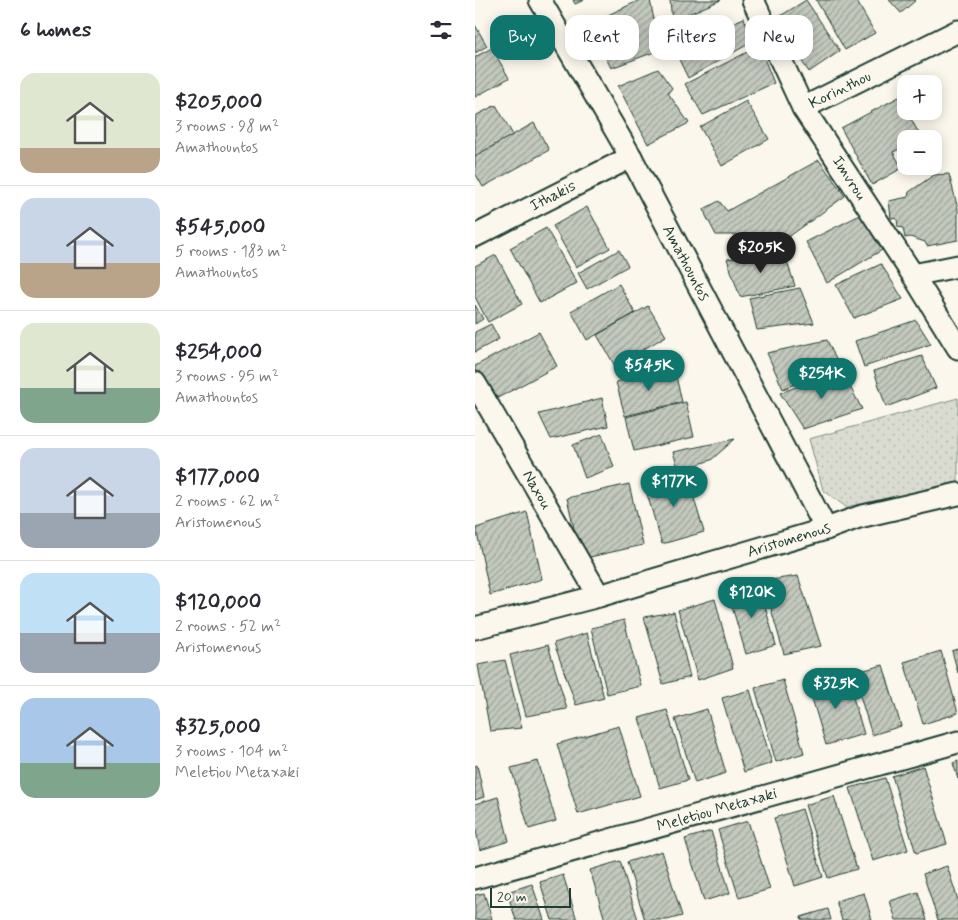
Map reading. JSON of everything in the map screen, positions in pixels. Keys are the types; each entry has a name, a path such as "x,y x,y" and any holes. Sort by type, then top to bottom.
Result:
{"street":[{"name":"Amathountos","path":"540,0 631,157 826,530"},
{"name":"Imvrou","path":"753,0 803,108 913,275 958,348"},
{"name":"Korinthou","path":"803,108 958,31"},
{"name":"Ithakis","path":"475,236 631,157"},
{"path":"913,275 958,266"},
{"name":"Naxou","path":"475,383 599,596"},
{"name":"Aristomenous","path":"475,628 599,596 826,530 859,517 958,494"},
{"name":"Meletiou Metaxaki","path":"475,878 958,742"}],"shaded area":[{"path":"958,398 958,484 846,507 823,490 809,439"}],"building":[{"path":"573,0 584,0 575,4"},
{"path":"640,0 650,0 653,15 649,15 649,54 639,58 639,15 608,15"},
{"path":"670,0 721,0 686,15 671,15"},
{"path":"806,0 840,51 809,72 801,60 813,60 813,15 782,15"},
{"path":"816,0 856,0 875,33 845,50"},
{"path":"889,0 916,0 901,13"},
{"path":"744,18 745,21 745,46 735,52 735,22"},
{"path":"475,25 487,46 475,53"},
{"path":"490,49 490,60 499,60 509,78 475,97 475,57"},
{"path":"745,53 745,60 765,60 774,83 703,115 685,84"},
{"path":"607,60 633,60 611,68"},
{"path":"679,60 720,60 688,78"},
{"path":"658,69 672,88 668,93 689,123 648,144 618,86"},
{"path":"897,98 897,120 912,120 917,130 897,130 897,150 893,152 897,159 897,171 872,185 841,128"},
{"path":"746,101 769,139 722,166 700,127"},
{"path":"496,105 513,135 475,156 475,116"},
{"path":"534,123 549,150 483,187 475,173 475,156"},
{"path":"819,160 845,196 787,238 771,241 752,235 716,235 704,209 719,201 727,211"},
{"path":"949,174 958,209 958,240 927,246 925,242 910,237 905,238 903,228 898,227 897,219 891,218 889,201 908,197 909,192 934,175"},
{"path":"587,207 610,248 576,267 553,226"},
{"path":"864,213 882,250 827,283 806,242"},
{"path":"546,228 577,283 540,303 510,248"},
{"path":"619,250 628,266 587,289 578,273"},
{"path":"784,252 795,286 740,297 727,259"},
{"path":"496,255 522,304 488,322 475,297 475,266"},
{"path":"881,264 903,299 854,318 836,285"},
{"path":"619,284 635,313 587,340 571,311"},
{"path":"800,288 814,323 757,330 749,298"},
{"path":"475,305 483,319 475,324"},
{"path":"648,306 666,336 615,366 597,335"},
{"path":"916,320 931,344 864,367 855,341"},
{"path":"491,324 499,339 475,352 475,332"},
{"path":"539,332 557,366 490,402 475,375 475,366"},
{"path":"827,340 839,366 783,389 767,353"},
{"path":"922,356 936,388 886,407 874,371"},
{"path":"674,368 682,402 625,416 616,382"},
{"path":"841,370 862,409 803,429 780,393"},
{"path":"602,398 608,426 551,439 539,414"},
{"path":"686,402 694,437 634,451 626,417"},
{"path":"602,434 614,467 585,478 573,445"},
{"path":"735,439 711,460 679,471 673,452"},
{"path":"686,472 704,532 662,544 644,484"},
{"path":"629,484 643,545 581,559 567,498"},
{"path":"527,512 542,579 490,595 476,528"},
{"path":"798,576 821,646 784,654 763,581"},
{"path":"759,586 776,645 746,654 728,593"},
{"path":"715,599 733,668 698,680 678,610"},
{"path":"674,612 690,677 663,684 644,617"},
{"path":"624,620 641,686 607,694 591,628"},
{"path":"587,633 604,698 576,705 554,643"},
{"path":"548,645 567,709 526,716 510,655"},
{"path":"958,649 958,673 952,651"},
{"path":"941,651 958,713 923,724 904,662"},
{"path":"505,660 522,728 490,731 478,665"},
{"path":"883,665 901,726 872,735 853,673"},
{"path":"846,674 864,734 826,745 808,685"},
{"path":"783,680 804,753 776,762 755,688"},
{"path":"750,690 772,763 744,772 722,698"},
{"path":"707,709 726,773 695,783 675,719"},
{"path":"667,710 688,780 660,788 639,718"},
{"path":"619,726 640,796 578,814 557,744"},
{"path":"538,761 556,821 529,829 511,768"},
{"path":"958,761 958,779 953,763"},
{"path":"477,765 484,797 475,800 475,766"},
{"path":"923,766 947,844 916,853 892,776"},
{"path":"885,778 908,850 873,861 850,788"},
{"path":"834,796 857,869 828,878 805,805"},
{"path":"498,797 509,841 480,850 475,826 475,804"},
{"path":"802,809 823,877 795,886 774,818"},
{"path":"748,821 770,889 739,898 718,830"},
{"path":"711,831 730,893 704,901 685,839"},
{"path":"662,851 682,916 667,920 645,920 627,862"},
{"path":"620,861 638,920 605,920 590,870"},
{"path":"947,866 958,900 958,920 938,920 923,874"},
{"path":"563,875 577,920 552,920 540,882"},
{"path":"532,884 544,920 516,920 507,892"},
{"path":"918,892 927,920 896,920 890,901"},
{"path":"484,893 492,919 475,920 475,895"},
{"path":"864,893 872,920 842,920 836,901"},
{"path":"828,909 831,920 802,920 801,917"}]}
